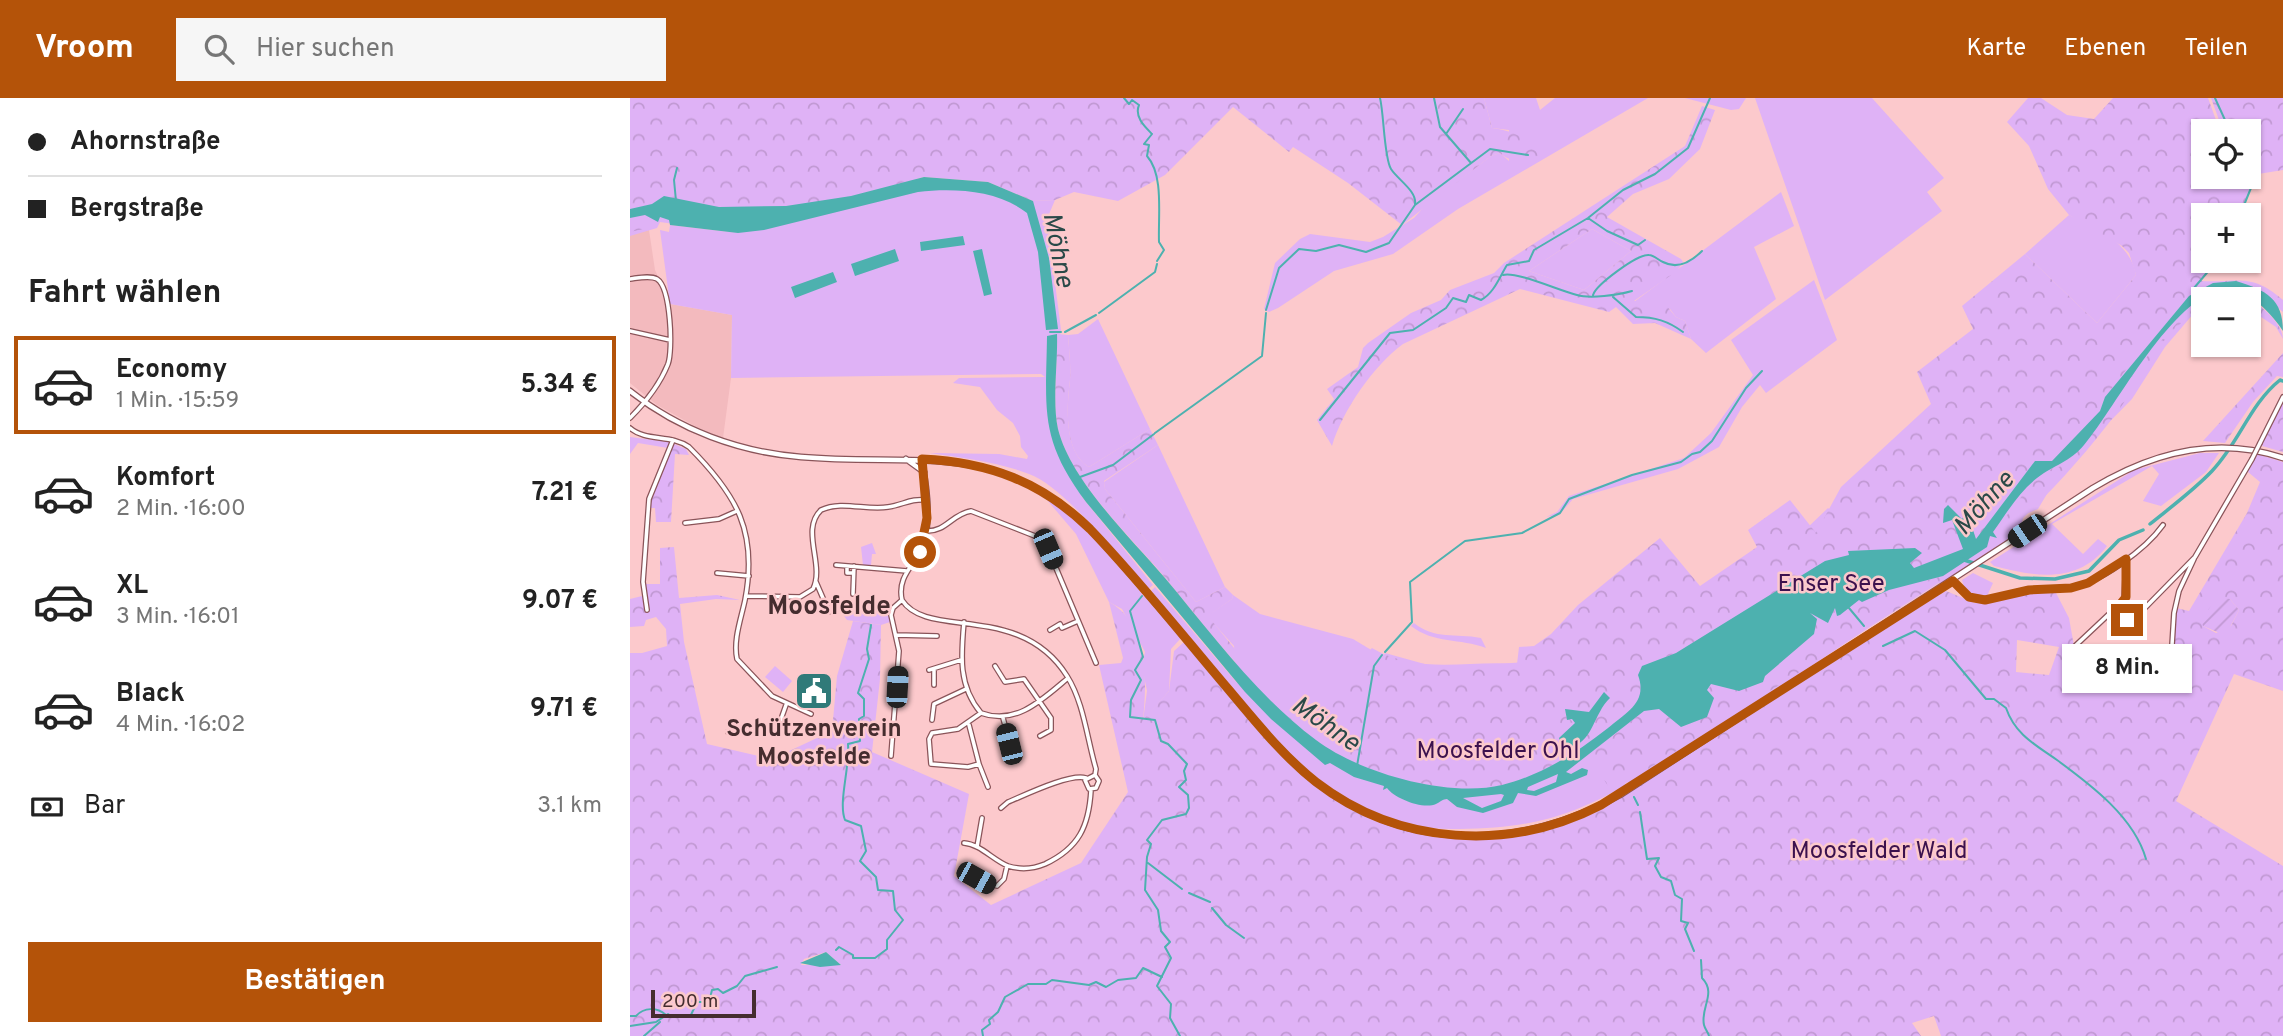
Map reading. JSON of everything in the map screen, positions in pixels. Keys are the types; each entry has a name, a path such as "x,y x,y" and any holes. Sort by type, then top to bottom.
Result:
{"main road":[{"path":"630,391 644,402 696,431 748,449 805,458 922,459 998,470 1032,484 1056,499 1102,541 1261,727 1306,773 1337,796 1378,817 1425,831 1452,835 1517,833 1556,824 1594,809 1635,786 2123,471 2172,453 2221,448 2236,448 2283,458"},
{"path":"905,459 924,472"}],"street":[{"path":"630,279 653,278 660,282 670,340 667,365 644,402 630,418"},
{"path":"630,331 670,340"},
{"path":"2171,661 2174,613 2194,557 2252,459 2283,397"},
{"path":"630,428 639,435 673,440 693,452 737,511 749,545 749,576 737,641 737,659 761,687 786,705 811,714"},
{"path":"647,610 643,582 649,499 673,440"},
{"path":"922,459 927,500 926,531 920,552 900,584 902,600 916,614 1009,630 1032,640 1050,655 1068,678 1082,717 1099,785 1091,790"},
{"path":"829,612 816,582 813,522 821,510 835,506 888,507 909,500 927,500"},
{"path":"685,523 719,519 737,511"},
{"path":"926,531 940,530 960,514 971,511 1040,539 1048,549 1096,663"},
{"path":"1953,581 1969,597 1985,600 2029,590 2071,588 2088,583 2126,559 2163,525"},
{"path":"2114,612 2124,620 2141,612 2194,557"},
{"path":"2074,647 2114,612 2126,597 2126,559"},
{"path":"836,565 907,570"},
{"path":"847,566 847,573 853,573"},
{"path":"853,594 854,566"},
{"path":"718,573 749,576"},
{"path":"746,596 800,597 813,589 816,582"},
{"path":"891,756 899,651 891,612 902,600"},
{"path":"1050,630 1060,624 1062,628 1078,621"},
{"path":"964,622 961,660 966,689 981,713 1003,718 1039,701 1068,678"},
{"path":"896,635 937,636"},
{"path":"929,670 961,660"},
{"path":"995,666 1005,682 1024,679 1039,701 1053,724 1049,731 1041,736"},
{"path":"934,670 934,685"},
{"path":"932,720 934,704 966,689"},
{"path":"728,732 774,728 780,722 786,705"},
{"path":"979,764 958,766 931,764 929,761 932,733 969,725 981,713"},
{"path":"1003,718 1012,751"},
{"path":"969,725 988,787"},
{"path":"1001,808 1008,802 1073,778 1095,775"},
{"path":"1086,778 1085,785 1091,790"},
{"path":"964,843 976,847 1007,866 1032,869 1071,849 1086,826 1091,790"},
{"path":"976,847 982,818"},
{"path":"971,878 997,886 1004,879 1007,866"}],"shaded area":[{"path":"649,230 655,270 670,304 732,315 731,378 723,438 702,430 657,405 630,383 630,235"}],"green space":[{"path":"630,98 1484,98 1492,128 1520,136 1540,157 1519,161 1500,153 1491,156 1402,225 1348,183 1293,147 1289,152 1233,107 1165,175 1118,201 1074,192 1055,200 1033,201 988,182 924,177 851,196 786,206 720,207 664,196 652,204 630,209"},
{"path":"1484,98 1536,98 1540,110 1555,98 1648,98 1458,209 1393,254 1334,271 1278,308 1269,312 1264,309 1275,263 1300,239 1310,234 1370,242 1414,218 1425,206 1491,156 1500,153 1509,161 1509,130 1492,128"},
{"path":"1685,98 1746,98 1739,109 1731,110"},
{"path":"1755,98 1872,98 1944,178 1927,192 1942,211 1825,300"},
{"name":"Moosfelder Ohl","path":"2028,98 2041,98 2067,115 2094,119 2113,98 2208,98 2216,119 2191,119 2191,189 2250,189 2246,203 2191,203 2191,273 2207,273 2201,281 2253,282 2283,300 2283,312 2261,294 2261,287 2191,287 2191,297 2140,352 2105,397 2100,411 2051,461 2035,461 1976,540 1972,527 1974,520 1962,519 1951,509 1963,549 1914,568 1910,563 1915,549 1848,551 1850,555 1825,561 1676,653 1642,666 1638,675 1640,692 1634,706 1571,754 1517,781 1480,788 1456,788 1405,780 1356,763 1316,740 1254,683 1102,506 1075,468 1058,429 1055,395 1057,334 1068,335 1069,427 1075,450 1081,460 1089,467 1150,429 1158,445 1104,481 1105,489 1196,602 1225,587 1233,595 1232,599 1208,616 1270,692 1312,728 1373,659 1368,652 1372,648 1389,656 1425,664 1517,664 1519,647 1534,646 1551,634 1578,605 1660,538 1700,586 1757,547 1748,530 1790,500 1816,533 1841,487 1931,404 1917,372 1973,329 1962,306 2025,254 2097,323 2136,275 2129,253 2122,246 2069,215 2048,189 2029,146 2007,122","holes":["1604,692 1609,698 1595,716 1588,735 1567,731 1567,728 1574,728 1575,723 1566,717 1565,709 1589,712"]},
{"path":"2211,98 2283,98 2283,170 2261,174 2261,119 2219,119"},
{"path":"1702,106 1715,110 1700,149 1669,179 1633,194 1607,217 1681,259 1683,262 1677,271 1634,301 1665,304 1676,317 1685,321 1691,339 1655,323 1633,324 1616,307 1609,312 1520,289 1403,344 1392,353 1360,390 1343,418 1332,446 1317,420 1334,399 1327,389 1358,367 1363,348 1368,343 1411,313 1441,300 1450,290 1494,273 1504,263 1685,146","holes":["1592,229 1631,251 1584,290 1529,271"]},
{"path":"915,179 1032,201 1055,200 1047,219 1061,330 1049,412 1082,497 1153,585 1147,590 1076,509 1043,481 1005,466 930,453 999,454 1027,459 1013,423 997,410 980,387 953,383 959,378 1045,377 1041,374 731,378 732,315 670,304 660,230 669,232 670,225 738,233 660,222 657,228 630,236 630,203 661,192"},
{"path":"1781,192 1794,226 1754,247 1776,299 1706,353 1691,339 1685,321 1676,317 1670,309 1634,302"},
{"path":"2069,215 2111,238 2120,245 2133,263 2136,275 2097,323 2025,254"},
{"path":"646,217 653,221 652,227 630,232 630,218"},
{"path":"1592,229 1631,251 1584,290 1529,271"},
{"path":"1814,280 1837,340 1766,393 1760,385 1742,407 1719,447 1678,469 1573,499 1560,514 1546,517 1557,512 1569,496 1684,458 1711,433 1753,375 1731,340"},
{"name":"Moosfelder Ohl","path":"2191,299 2191,317 2165,347 2132,399 2060,472 2038,509 2024,515 2019,532 1941,583 1935,583 1734,718 1629,784 1619,772 1626,785 1565,814 1526,824 1459,829 1423,827 1390,819 1360,806 1306,769 1282,745 1150,592 1155,587 1237,683 1234,646 1207,616 1232,599 1233,595 1260,614 1353,639 1383,657 1385,653 1439,668 1526,662 1782,552 1828,508 1860,536"},
{"path":"2191,307 2191,316 2163,342 2104,429 2021,520 2020,531 1612,792 1599,772 1583,760 1644,711 1659,709 1681,727 1712,684 1730,688 1745,687 1758,682 1814,634 1808,613 1830,618 1835,608 1837,616 1859,600 1943,576 1987,548 1987,541 2032,483 2053,468 2063,466 2102,422 2131,375"},
{"path":"2261,307 2277,323 2283,339 2276,327 2261,317"},
{"path":"1098,319 1150,429 1089,467 1075,451 1069,427 1068,335 1078,334"},
{"path":"2283,353 2283,377 2277,376 2253,402 2225,443 2203,441"},
{"path":"2283,402 2283,452 2262,446 2276,408"},
{"path":"630,437 669,442 668,448 638,443 630,454"},
{"path":"674,444 686,449 689,455 675,454 671,522 656,522 655,508 650,508 651,499"},
{"path":"1158,445 1225,587 1196,602 1105,489 1104,482"},
{"path":"2200,453 2219,453 2206,472 2161,506 2143,501 2159,474 2152,466 2052,524 2083,554 2098,539 2107,546 2083,567 2070,572 2041,575 1994,566 1990,562 2134,470"},
{"name":"Moosfelder Wald","path":"2257,454 2283,462 2283,691 2234,674 2176,801 2283,866 2283,1036 1941,1036 1934,1016 1912,1023 1921,1036 630,1036 630,653 642,653 667,646 666,629 656,617 646,620 644,626 630,627 630,599 646,595 646,584 660,584 660,548 674,547 679,598 717,595 740,600 716,599 680,604 684,642 707,744 772,759 832,731 837,676 853,621 881,625 880,679 872,752 969,794 954,876 991,905 1081,863 1128,792 1099,665 1121,663 1123,658 1109,602 1132,624 1138,639 1145,672 1143,720 1169,691 1174,651 1184,642 1296,764 1343,800 1380,818 1420,830 1460,835 1500,834 1541,826 1581,813 1620,795 1862,638 1946,591 1975,603 1984,603 2019,594 2055,591 2069,618 2074,646 2172,659 2176,608 2189,611 2247,513 2260,482 2248,472","holes":["2230,599 2239,610 2231,626 2216,633 2203,626","2017,640 2059,647 2049,675 2016,672","826,952 841,965 801,965 804,959"]},
{"path":"1034,492 1043,494 1087,530 1181,638 1171,649 1169,691 1143,721 1147,691 1142,666 1145,652 1122,609 1109,602 1076,534 1047,500"},
{"path":"872,543 876,554 872,554 871,565 863,565 861,547"},
{"path":"1973,573 1993,583 1987,596 1979,598 1965,590 1962,580"},
{"path":"2223,598 2230,599 2239,610 2228,631 2222,634 2203,626 2201,619 2211,606"},
{"path":"867,603 888,608 890,622 881,625 847,620 841,612"},
{"path":"1414,623 1438,634 1481,638 1486,648 1429,636 1411,626"},
{"path":"775,666 792,681 783,692 765,677"}],"water":[{"path":"924,177 988,182 1033,201 1049,258 1058,329 1046,330 1038,252 1027,213 1003,199 989,195 946,190 918,192 764,230 738,233 670,225 669,220 660,217 658,222 645,215 630,218 630,209 652,204 664,196 719,207 786,206 851,196"},
{"path":"963,236 965,245 921,251 920,242"},
{"path":"895,249 899,261 855,276 851,264"},
{"path":"982,249 992,294 984,296 973,251"},
{"path":"833,272 837,282 795,298 791,287"},
{"name":"Enser See","path":"2236,281 2253,287 2206,287 2213,283"},
{"name":"Enser See","path":"2261,290 2276,303 2283,331 2273,317 2261,306"},
{"name":"Enser See","path":"2191,295 2191,306 2147,355 2084,445 2024,490 1993,532 1997,538 1990,536 1987,547 1943,576 1889,590 1862,602 1859,600 1837,616 1835,608 1828,623 1810,613 1817,619 1814,634 1765,676 1763,682 1739,691 1711,684 1707,690 1714,698 1707,717 1681,727 1659,709 1644,711 1566,772 1571,774 1582,768 1588,770 1587,775 1536,796 1518,793 1513,803 1483,813 1457,807 1447,799 1430,805 1409,802 1387,788 1383,790 1384,786 1354,777 1330,763 1325,765 1271,719 1245,692 1086,502 1060,460 1048,423 1047,336 1057,334 1056,418 1065,449 1075,468 1103,508 1255,684 1294,723 1334,752 1356,763 1405,780 1456,788 1480,788 1517,781 1545,769 1584,746 1634,706 1640,692 1638,675 1642,666 1676,653 1825,561 1849,555 1848,551 1915,548 1922,553 1910,563 1914,568 1963,549 1952,520 1943,523 1944,509 1948,505 1962,519 1966,514 1972,517 1976,539 2035,461 2052,461 2100,411 2105,397","holes":["1558,774 1556,782 1534,791 1527,790 1528,787","1504,795 1501,801 1482,808 1463,798"]},
{"path":"1604,692 1610,698 1585,738 1571,746 1561,745 1559,738 1575,723 1572,719 1567,720 1565,709 1589,712"},
{"path":"826,952 841,965 820,967 800,963"}],"waterway":[{"path":"1124,98 1129,104 1132,100 1139,105 1139,118 1152,134 1144,144 1149,145 1147,156 1158,184 1159,242 1164,250 1157,261"},
{"path":"1380,98 1389,163 1413,195 1415,204"},
{"path":"1434,98 1440,127 1471,163"},
{"path":"1320,420 1390,333 1413,330 1446,308 1453,298 1466,302 1469,295 1481,300 1486,297 1507,265 1529,261 1534,250 1588,218 1623,190 1655,174 1688,148 1710,98"},
{"path":"2215,98 2225,119"},
{"path":"1446,134 1463,109"},
{"path":"1266,310 1279,268 1299,249 1316,251 1339,245 1366,252 1389,243 1415,205 1490,149 1528,155"},
{"path":"676,201 674,180 677,168"},
{"path":"2245,203 2251,189"},
{"path":"1588,218 1607,231 1638,245 1645,240"},
{"path":"1593,295 1601,284 1643,256 1651,255 1669,264 1679,265 1702,251"},
{"path":"1099,313 1155,272 1157,264"},
{"path":"2195,287 2207,273"},
{"path":"1503,275 1528,279 1589,297 1632,291"},
{"path":"1613,297 1636,317 1661,320 1683,332"},
{"path":"1155,433 1262,356 1266,313"},
{"path":"1065,332 1096,315"},
{"path":"1050,332 1061,332"},
{"path":"1385,652 1412,622 1410,582 1465,541 1522,533 1560,513 1569,499 1632,475 1681,462 1700,452 1712,441 1746,388 1762,371"},
{"path":"2150,524 2212,471 2261,400 2280,380 2283,381"},
{"path":"1080,477 1113,465 1154,434"},
{"path":"1961,559 2020,578 2055,579 2089,571 2119,540 2143,530"},
{"path":"1142,596 1130,611 1143,657 1135,670 1141,680 1131,700 1130,717 1155,720 1161,741 1168,744 1187,764 1184,771 1186,780 1179,787 1188,795 1189,808 1186,814 1162,820 1147,840 1151,844 1147,857 1145,890 1158,910 1161,931 1170,942 1165,947 1171,958 1157,986 1171,1004 1170,1018 1180,1036"},
{"path":"1849,608 1864,626"},
{"path":"836,950 839,947 853,955 853,958 875,958 887,949 887,940 903,920 895,910 893,891 878,890 876,877 860,861 866,851 861,826 845,820 843,813 848,744 860,741 859,719 864,716 864,699 858,693 869,659 867,649 871,625"},
{"path":"1883,646 1915,631 1945,650 1986,699 1994,699 2006,708 2026,738 2084,780 2110,803 2132,829 2146,859"},
{"name":"Möhne","path":"1357,766 1374,666 1382,655"},
{"path":"1634,797 1638,805"},
{"path":"1640,812 1647,859 1659,858 1655,866 1661,877 1671,881 1675,895 1682,899 1681,921 1688,923 1685,929 1694,951"},
{"path":"1148,863 1182,889"},
{"path":"1189,893 1210,902"},
{"path":"1212,908 1226,925 1244,938"},
{"path":"1701,960 1702,978 1708,989 1703,1019 1709,1036"},
{"path":"630,1026 656,1022 668,1014 672,1017 690,1017 697,1002 709,1002 712,990 718,989 723,993 737,986 745,976 777,967"},
{"path":"983,1036 982,1030 990,1024 989,1020 998,1012 1005,997 1028,984 1046,984 1052,980 1089,985 1096,982 1106,987 1118,980 1136,978 1143,968 1162,977"},
{"path":"630,1016 651,1009 666,1015"},
{"path":"644,1036 660,1022"}],"place":[{"name":"Schützenverein Moosfelde","path":"814,691"}],"district":[{"name":"Moosfelde","path":"829,607"}],"route":[{"path":"920,552 927,518 922,459 989,467 1032,484 1065,505 1102,541 1276,744 1318,783 1358,808 1399,825 1474,837 1538,829 1571,819 1601,805 1635,786 1953,581 1969,597 1985,600 2029,590 2071,588 2088,583 2126,559 2126,597 2114,612 2121,619 2127,620"}]}
